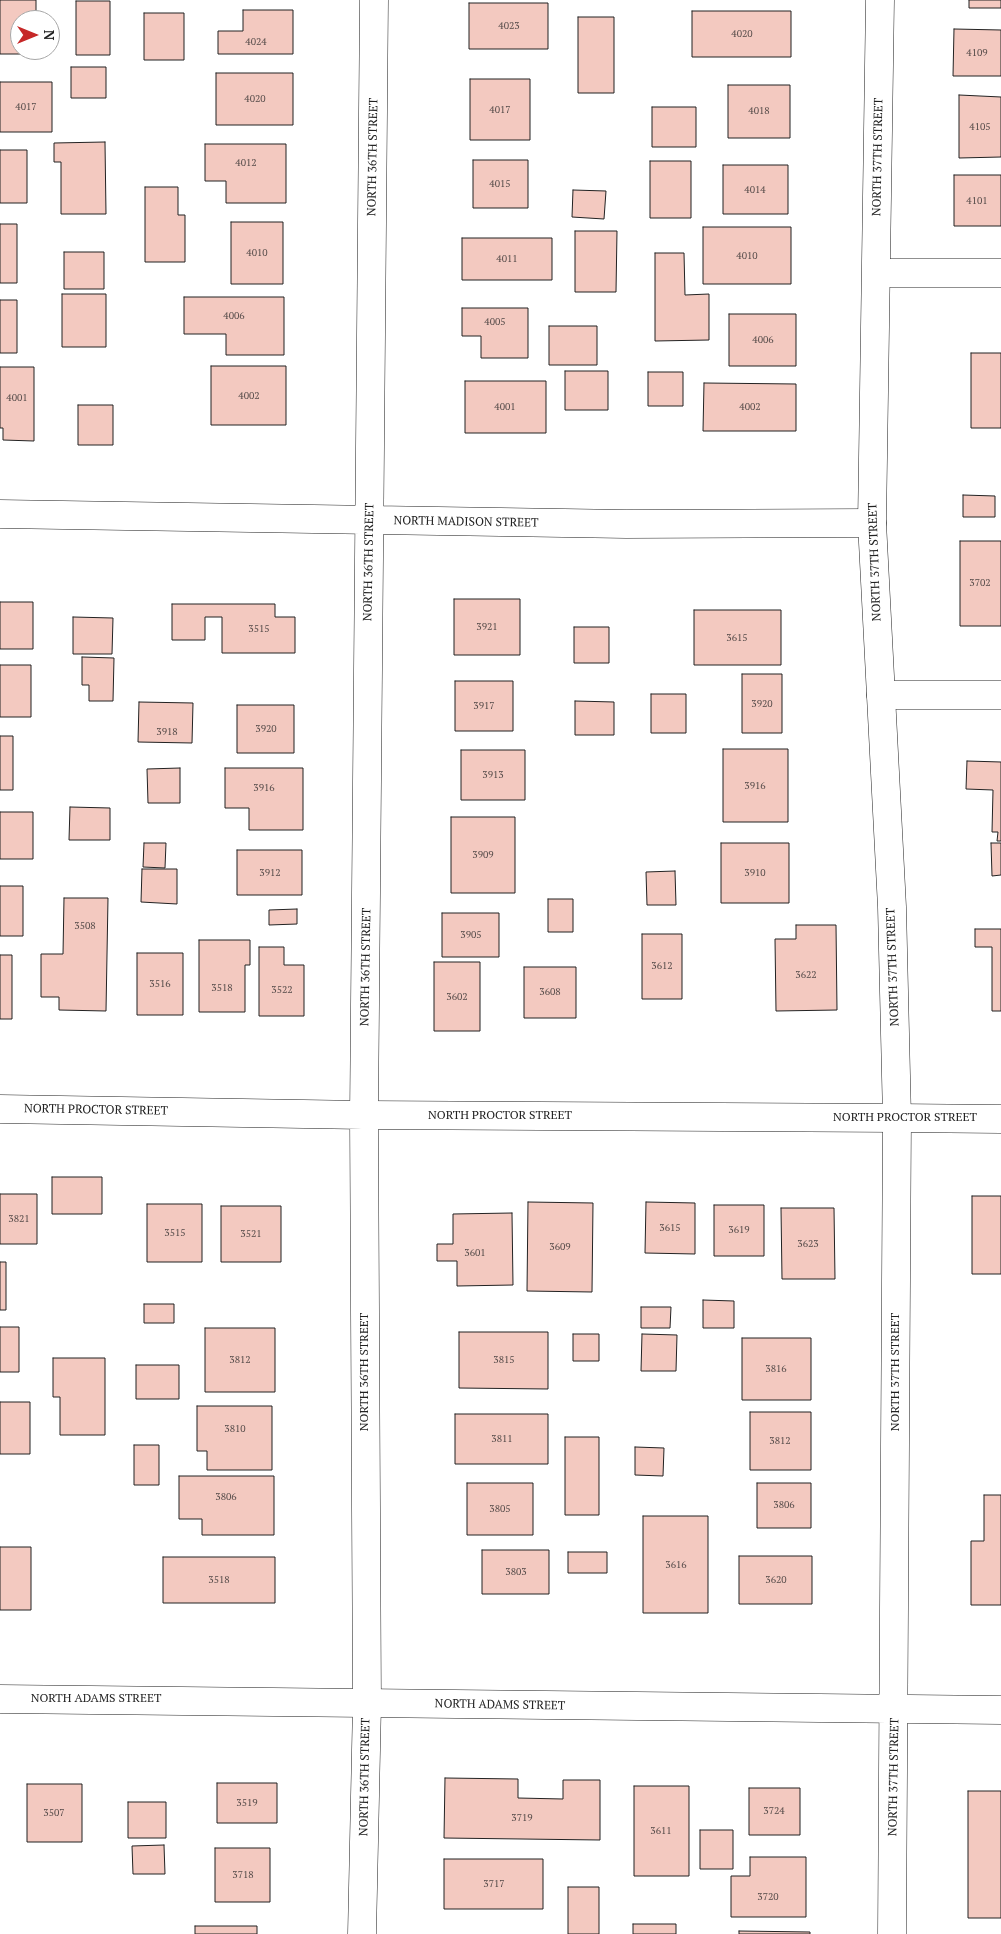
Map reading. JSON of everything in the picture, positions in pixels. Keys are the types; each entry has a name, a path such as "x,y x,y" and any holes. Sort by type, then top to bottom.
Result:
{"street":[{"name":"NORTH 36TH STREET","path":"362,1934 367,1704 364,1114 374,0"},
{"name":"NORTH 37TH STREET","path":"880,0 872,522 892,906 897,1118 892,1934"},
{"path":"877,273 1001,273"},
{"name":"NORTH MADISON STREET","path":"0,514 626,524 872,522"},
{"path":"881,695 1001,695"},
{"name":"NORTH PROCTOR STREET","path":"0,1109 1001,1119"},
{"name":"NORTH ADAMS STREET","path":"0,1699 1001,1710"}],"building":[{"path":"0,0 36,0 36,10 10,10 10,54 0,54"},
{"path":"969,0 1001,0 1001,8 969,8"},
{"path":"76,1 110,1 110,55 76,55"},
{"path":"469,3 548,3 548,49 469,49"},
{"path":"243,10 293,10 293,54 218,54 218,31 243,31"},
{"path":"692,11 791,11 791,57 692,57"},
{"path":"144,13 184,13 184,60 144,60"},
{"path":"578,17 614,17 614,93 578,93"},
{"path":"954,29 1001,30 1001,76 953,76"},
{"path":"71,67 106,67 106,98 71,98"},
{"path":"216,73 293,73 293,125 216,125"},
{"path":"470,79 530,79 530,140 470,140"},
{"path":"0,82 52,82 52,132 0,132"},
{"path":"728,85 790,85 790,138 728,138"},
{"path":"959,95 1001,97 1001,157 959,158"},
{"path":"652,107 696,107 696,147 652,147"},
{"path":"105,142 106,214 61,214 61,162 54,162 54,143"},
{"path":"205,144 286,144 286,203 226,203 226,181 205,181"},
{"path":"0,150 27,150 27,203 0,203"},
{"path":"473,160 528,160 528,208 473,208"},
{"path":"650,161 691,161 691,218 650,218"},
{"path":"723,165 788,165 788,214 723,214"},
{"path":"954,175 1001,175 1001,226 954,226"},
{"path":"145,187 178,187 178,215 185,215 185,262 145,262"},
{"path":"573,190 606,191 604,219 572,217"},
{"path":"231,222 283,222 283,284 231,284"},
{"path":"0,224 17,224 17,283 0,283"},
{"path":"703,227 791,227 791,284 703,284"},
{"path":"575,231 617,231 616,292 575,292"},
{"path":"462,238 552,238 552,280 462,280"},
{"path":"64,252 104,252 104,289 64,289"},
{"path":"655,253 684,253 685,295 709,294 709,340 655,341"},
{"path":"62,294 106,294 106,347 62,347"},
{"path":"184,297 284,297 284,355 226,355 226,334 184,334"},
{"path":"0,300 17,300 17,353 0,353"},
{"path":"462,308 528,308 528,358 481,358 481,336 462,336"},
{"path":"729,314 796,314 796,366 729,366"},
{"path":"549,326 597,326 597,365 549,365"},
{"path":"971,353 1001,353 1001,428 971,428"},
{"path":"211,366 286,366 286,425 211,425"},
{"path":"0,367 34,367 34,441 3,440 3,428 0,428"},
{"path":"565,371 608,371 608,410 565,410"},
{"path":"648,372 683,372 683,406 648,406"},
{"path":"465,381 546,381 546,433 465,433"},
{"path":"704,383 796,384 796,431 703,431"},
{"path":"78,405 113,405 113,445 78,445"},
{"path":"963,495 995,496 995,517 963,517"},
{"path":"960,541 1001,541 1001,626 960,626"},
{"path":"454,599 520,599 520,655 454,655"},
{"path":"0,602 33,602 33,649 0,649"},
{"path":"172,604 275,604 275,617 295,617 295,653 222,653 222,617 205,617 205,640 172,640"},
{"path":"694,610 781,610 781,665 694,665"},
{"path":"73,617 113,618 112,654 73,654"},
{"path":"574,627 609,627 609,663 574,663"},
{"path":"82,657 114,658 113,701 89,701 89,685 82,685"},
{"path":"0,665 31,665 31,717 0,717"},
{"path":"742,674 782,674 782,733 742,733"},
{"path":"455,681 513,681 513,731 455,731"},
{"path":"651,694 686,694 686,733 651,733"},
{"path":"575,701 614,702 614,735 575,735"},
{"path":"139,702 193,703 192,743 138,742"},
{"path":"237,705 294,705 294,753 237,753"},
{"path":"0,736 13,736 13,790 0,790"},
{"path":"723,749 788,749 788,822 723,822"},
{"path":"461,750 525,750 525,800 461,800"},
{"path":"967,761 1001,762 1001,841 997,841 998,832 992,832 993,790 966,789"},
{"path":"180,768 180,803 148,803 147,769"},
{"path":"225,768 303,768 303,830 249,830 249,808 225,808"},
{"path":"70,807 110,808 110,840 69,840"},
{"path":"0,812 33,812 33,859 0,859"},
{"path":"451,817 515,817 515,893 451,893"},
{"path":"144,843 166,843 165,868 143,867"},
{"path":"721,843 789,843 789,903 721,903"},
{"path":"991,843 1001,843 1001,875 992,876"},
{"path":"237,850 302,850 302,895 237,895"},
{"path":"142,869 177,869 177,904 141,902"},
{"path":"675,871 676,905 647,905 646,872"},
{"path":"0,886 23,886 23,936 0,936"},
{"path":"64,898 108,898 106,1011 59,1010 59,997 41,997 41,954 63,954"},
{"path":"548,899 573,899 573,932 548,932"},
{"path":"297,909 297,924 269,925 269,910"},
{"path":"442,913 499,913 499,957 442,957"},
{"path":"796,925 836,925 837,1010 776,1011 775,939 796,939"},
{"path":"975,929 1001,929 1001,1011 992,1011 992,947 975,947"},
{"path":"642,934 682,934 682,999 642,999"},
{"path":"199,940 250,940 250,965 245,965 245,1012 199,1012"},
{"path":"259,947 284,947 284,965 304,965 304,1016 259,1016"},
{"path":"137,953 183,953 183,1015 137,1015"},
{"path":"0,955 12,955 12,1019 0,1019"},
{"path":"434,962 480,962 480,1031 434,1031"},
{"path":"524,967 576,967 576,1018 524,1018"},
{"path":"52,1177 102,1177 102,1214 52,1214"},
{"path":"0,1194 37,1194 37,1244 0,1244"},
{"path":"972,1196 1001,1196 1001,1274 972,1274"},
{"path":"528,1202 593,1203 592,1292 527,1291"},
{"path":"646,1202 695,1203 695,1254 645,1253"},
{"path":"147,1204 202,1204 202,1262 147,1262"},
{"path":"714,1205 764,1205 764,1256 714,1256"},
{"path":"221,1206 281,1206 281,1262 221,1262"},
{"path":"781,1208 834,1208 835,1279 782,1279"},
{"path":"512,1213 513,1285 457,1286 457,1261 437,1261 437,1244 453,1244 453,1214"},
{"path":"0,1262 6,1262 6,1310 0,1310"},
{"path":"703,1300 734,1301 734,1328 703,1328"},
{"path":"144,1304 174,1304 174,1323 144,1323"},
{"path":"641,1307 671,1307 670,1328 641,1328"},
{"path":"0,1327 19,1327 19,1372 0,1372"},
{"path":"205,1328 275,1328 275,1392 205,1392"},
{"path":"459,1332 548,1332 548,1389 459,1388"},
{"path":"573,1334 599,1334 599,1361 573,1361"},
{"path":"642,1334 677,1335 676,1371 641,1371"},
{"path":"742,1338 811,1338 811,1400 742,1400"},
{"path":"53,1358 105,1358 105,1435 60,1435 60,1397 53,1397"},
{"path":"136,1365 179,1365 179,1399 136,1399"},
{"path":"0,1402 30,1402 30,1454 0,1454"},
{"path":"197,1406 272,1406 272,1470 207,1470 207,1451 197,1451"},
{"path":"750,1412 811,1412 811,1470 750,1470"},
{"path":"455,1414 548,1414 548,1464 455,1464"},
{"path":"565,1437 599,1437 599,1515 565,1515"},
{"path":"134,1445 159,1445 159,1485 134,1485"},
{"path":"635,1447 664,1448 663,1476 635,1475"},
{"path":"179,1476 274,1476 274,1535 202,1535 202,1519 179,1519"},
{"path":"467,1483 533,1483 533,1535 467,1535"},
{"path":"757,1483 811,1483 811,1528 757,1528"},
{"path":"984,1495 1001,1495 1001,1605 971,1605 971,1541 984,1541"},
{"path":"643,1516 708,1516 708,1613 643,1613"},
{"path":"0,1547 31,1547 31,1610 0,1610"},
{"path":"482,1550 549,1550 549,1594 482,1594"},
{"path":"568,1552 607,1552 607,1573 568,1573"},
{"path":"739,1556 812,1556 812,1604 739,1604"},
{"path":"163,1557 275,1557 275,1603 163,1603"},
{"path":"445,1778 518,1779 518,1798 563,1799 563,1780 600,1780 600,1840 444,1838"},
{"path":"217,1783 277,1783 277,1823 217,1823"},
{"path":"27,1784 82,1784 82,1842 27,1842"},
{"path":"634,1786 689,1786 689,1876 634,1876"},
{"path":"749,1788 800,1788 800,1835 749,1835"},
{"path":"968,1791 1001,1791 1001,1918 968,1918"},
{"path":"128,1802 166,1802 166,1838 128,1838"},
{"path":"700,1830 733,1830 733,1869 700,1869"},
{"path":"164,1845 165,1874 133,1874 132,1846"},
{"path":"215,1848 270,1848 270,1902 215,1902"},
{"path":"750,1857 806,1857 806,1917 731,1917 731,1876 750,1876"},
{"path":"444,1859 543,1859 543,1909 444,1909"},
{"path":"568,1887 599,1887 599,1934 568,1934"},
{"path":"633,1924 676,1924 676,1934 633,1934"},
{"path":"195,1926 257,1926 257,1934 195,1934"},
{"path":"739,1931 810,1932 810,1934 739,1934"}]}
